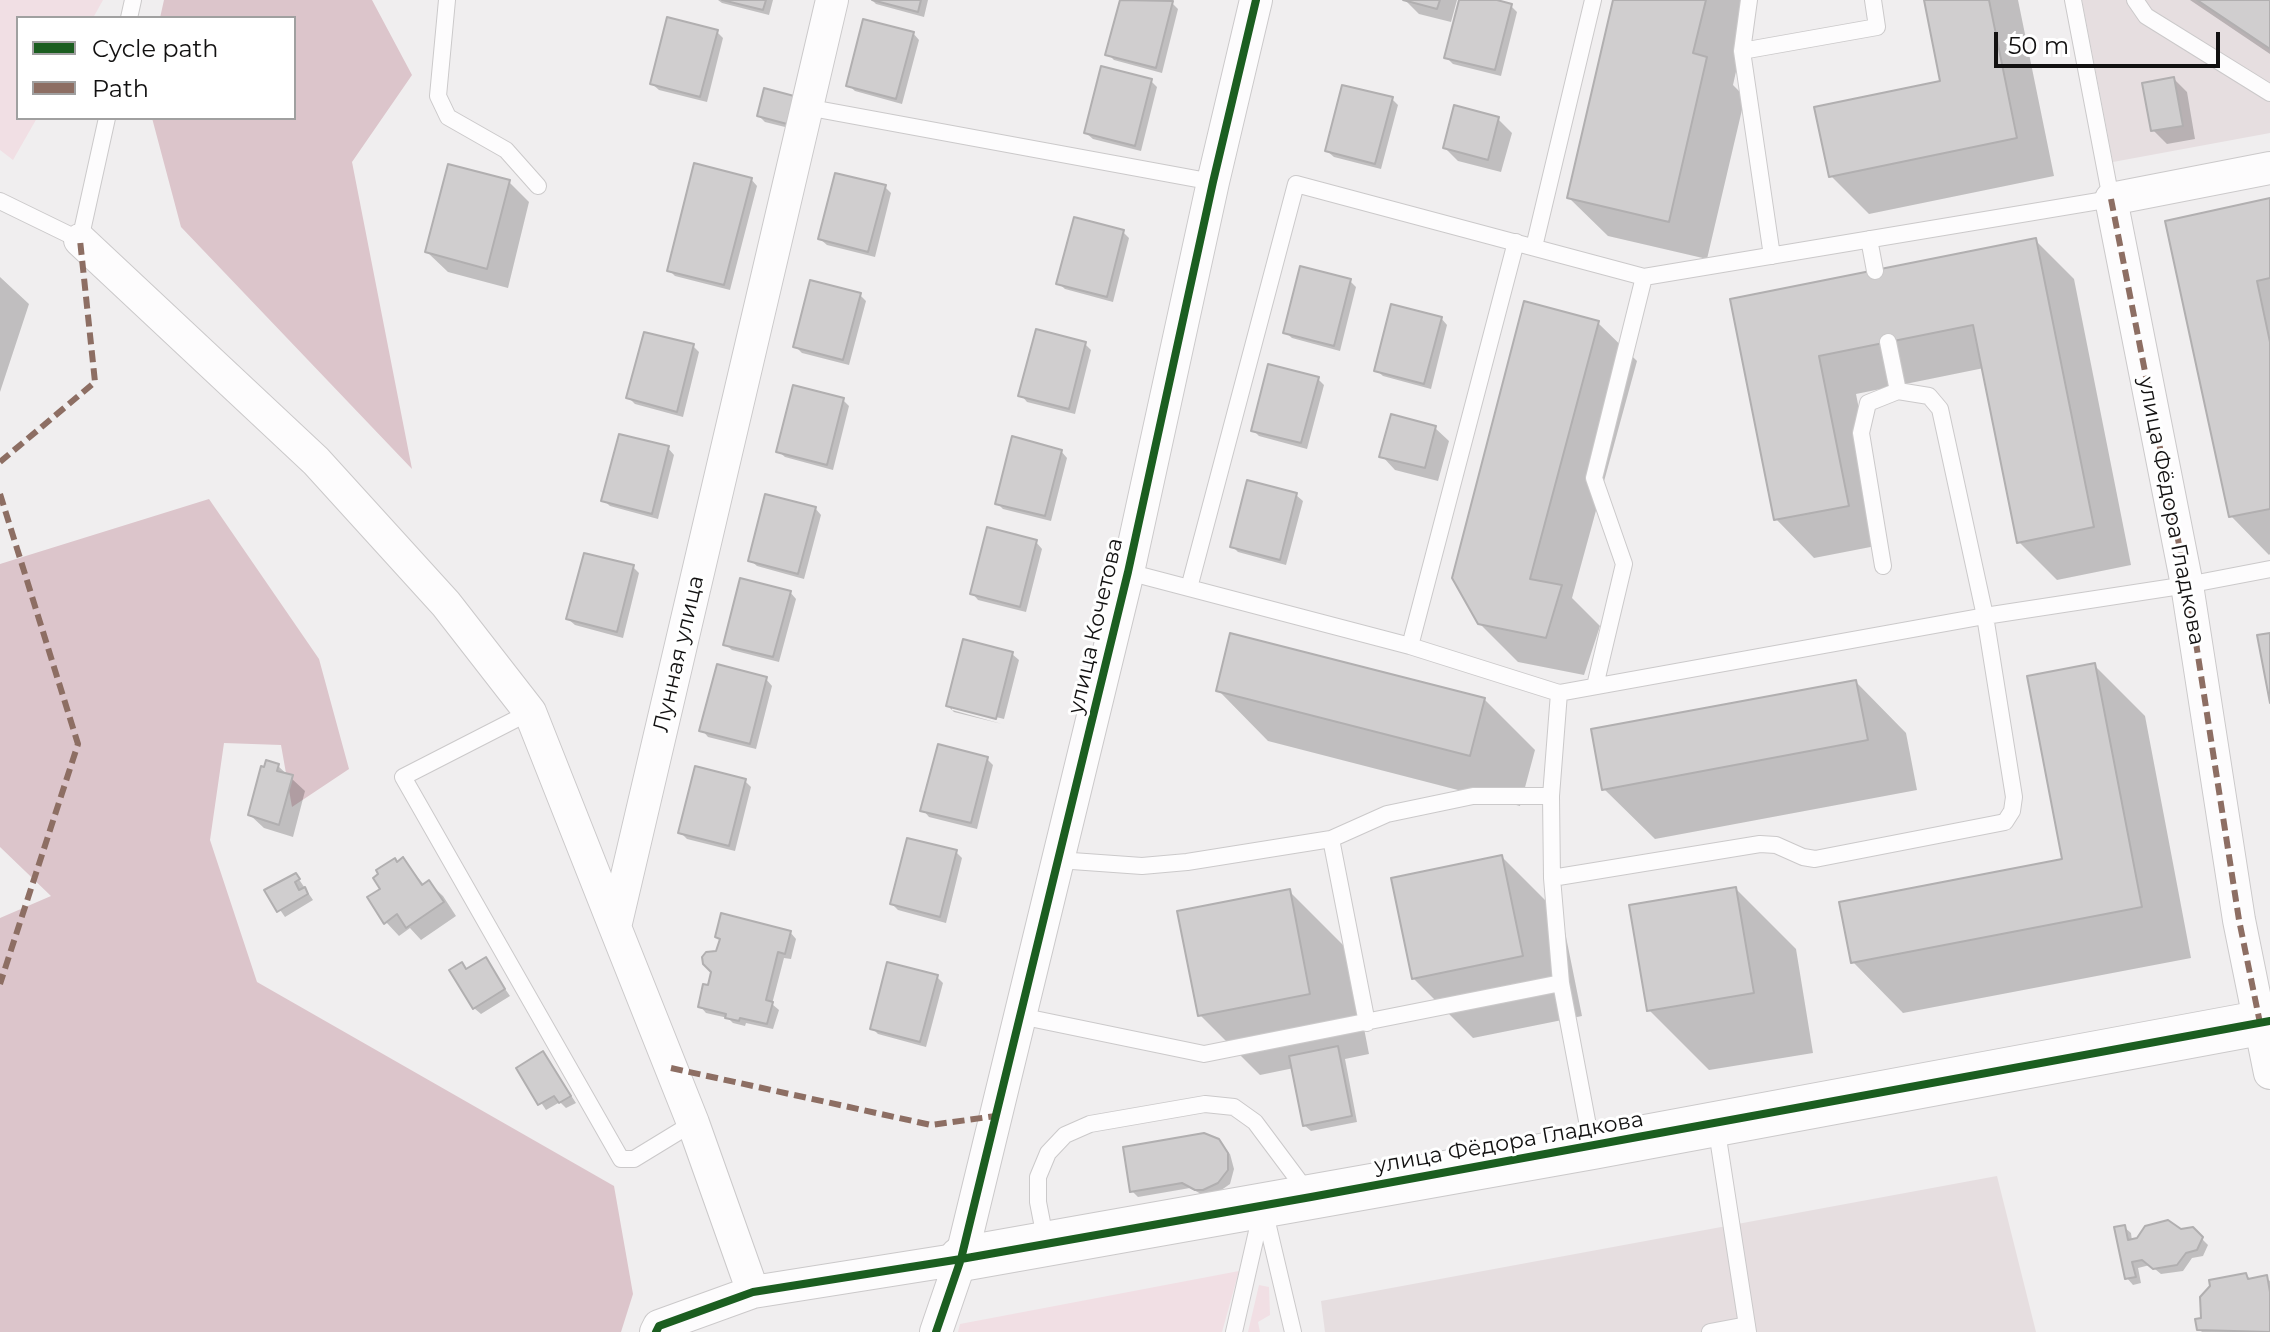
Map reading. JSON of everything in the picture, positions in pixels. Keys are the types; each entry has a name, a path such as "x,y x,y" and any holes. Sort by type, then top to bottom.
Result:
{"street":[{"name":"Лунная улица","path":"615,927 832,0"},
{"name":"улица Кочетова","path":"936,1332 961,1259 1128,572 1256,0"},
{"path":"2111,199 2270,168"},
{"name":"улица Фёдора Гладкова","path":"2111,199 2187,585 2239,920 2265,1022 2270,1073"},
{"path":"80,240 316,461 446,604 530,712 693,1123 753,1292"},
{"name":"улица Фёдора Гладкова","path":"656,1332 659,1326 753,1292 961,1259 1592,1147 2265,1022"}],"lane":[{"path":"447,0 438,96 448,117 506,150 538,186"},
{"path":"1534,247 1593,0"},
{"path":"1749,0 1742,51 1772,256"},
{"path":"1742,51 1877,27 1873,0"},
{"name":"улица Фёдора Гладкова","path":"2073,0 2111,199"},
{"path":"2135,0 2146,16 2270,93"},
{"path":"806,107 1213,182"},
{"path":"0,201 80,240 107,120"},
{"path":"1189,588 1296,184 1644,277 2111,199"},
{"path":"1869,239 1875,271"},
{"path":"1410,646 1516,242"},
{"path":"1595,686 1624,564 1594,478 1644,277"},
{"path":"1888,342 1898,391"},
{"path":"1552,878 1760,844 1776,845 1815,859 2005,822 2012,811 2014,797 1985,616 1940,409 1929,396 1898,391 1868,403 1861,433 1883,566"},
{"path":"1128,572 1410,646 1559,693 1985,616 2270,569"},
{"path":"1559,693 1551,796 1552,878 1561,983 1592,1147"},
{"path":"530,712 403,777 621,1159 634,1159 693,1123"},
{"path":"1058,860 1142,866 1187,862 1331,839 1387,814 1473,796 1551,796"},
{"path":"1331,839 1367,1023"},
{"path":"1020,1016 1204,1054 1561,983"},
{"path":"1046,1243 1038,1202 1038,1177 1048,1153 1065,1135 1090,1124 1205,1104 1234,1107 1255,1122 1311,1197"},
{"path":"1710,1332 1747,1328 1716,1123"},
{"path":"1234,1332 1263,1205"},
{"path":"1263,1205 1293,1332"}],"shaded area":[{"path":"0,0 103,0 94,16 16,16 16,120 36,120 13,160 0,150"},
{"path":"164,0 372,0 412,75 352,162 412,469 181,227 153,120 296,120 296,16 160,16"},
{"path":"2082,0 2270,0 2270,133 2113,162"},
{"path":"209,499 319,659 349,769 292,807 281,745 224,743 210,840 257,982 614,1186 633,1294 621,1332 0,1332 0,918 51,896 0,847 0,564"},
{"path":"1997,1176 2036,1332 1325,1332 1321,1301"},
{"path":"1239,1271 1222,1332 958,1332 960,1324"},
{"path":"1259,1285 1269,1287 1270,1315 1258,1322 1260,1332 1248,1332"}],"building":[{"path":"722,0 766,0 763,10"},
{"path":"872,0 921,0 918,12"},
{"path":"1120,0 1173,1 1156,68 1105,55"},
{"path":"1403,0 1440,0 1437,9"},
{"path":"1459,0 1497,0 1512,4 1495,70 1444,58"},
{"path":"1613,0 1706,0 1693,53 1707,57 1669,222 1567,198"},
{"path":"1924,0 1989,0 2017,138 1829,177 1814,107 1940,81"},
{"path":"2197,0 2270,0 2270,49"},
{"path":"667,17 718,30 700,97 650,84"},
{"path":"863,19 914,32 896,99 846,86"},
{"path":"1101,66 1152,79 1135,146 1084,133"},
{"path":"2174,77 2183,126 2151,131 2142,83"},
{"path":"1342,85 1393,97 1375,164 1325,151"},
{"path":"764,88 794,96 787,124 757,116"},
{"path":"1454,105 1499,117 1488,160 1443,148"},
{"path":"694,163 752,178 724,285 667,271"},
{"path":"448,164 510,180 487,269 425,252"},
{"path":"835,173 886,185 868,252 818,239"},
{"path":"2270,198 2270,278 2257,281 2270,342 2270,509 2229,517 2165,221"},
{"path":"1074,217 1124,230 1107,297 1056,284"},
{"path":"2036,238 2094,527 2017,543 1973,325 1819,356 1849,506 1774,520 1730,299"},
{"path":"1300,266 1351,279 1334,346 1283,333"},
{"path":"810,280 861,293 843,360 793,347"},
{"path":"1524,301 1599,321 1530,579 1562,585 1546,638 1478,624 1452,578"},
{"path":"1391,304 1442,317 1424,384 1374,371"},
{"path":"1036,329 1086,342 1069,409 1018,396"},
{"path":"644,332 694,344 677,412 626,398"},
{"path":"1268,364 1319,377 1301,443 1251,431"},
{"path":"793,385 844,398 827,465 776,452"},
{"path":"1391,414 1436,426 1425,468 1379,457"},
{"path":"619,434 669,446 652,514 601,501"},
{"path":"1012,436 1062,450 1045,516 995,504"},
{"path":"1247,480 1297,493 1280,560 1230,547"},
{"path":"765,494 816,507 798,574 748,561"},
{"path":"987,527 1037,540 1020,607 970,594"},
{"path":"584,553 634,565 617,632 566,619"},
{"path":"740,578 791,591 773,657 723,645"},
{"path":"1230,633 1485,698 1470,756 1216,691"},
{"path":"2270,633 2270,703 2257,635"},
{"path":"963,639 1013,652 996,719 946,706"},
{"path":"2095,663 2142,907 1851,963 1839,902 2062,859 2027,676"},
{"path":"717,664 767,677 750,744 699,731"},
{"path":"1856,680 1868,740 1602,790 1591,729"},
{"path":"938,744 988,757 971,823 920,811"},
{"path":"266,760 279,764 277,771 293,775 279,825 248,815 261,766 264,767"},
{"path":"695,766 746,779 729,846 678,833"},
{"path":"907,838 957,850 940,917 890,904"},
{"path":"1502,855 1523,956 1412,979 1391,878"},
{"path":"403,857 422,885 429,880 444,902 406,928 397,914 384,924 367,897 380,889 373,878 378,874 376,870 395,858 397,862"},
{"path":"296,873 300,879 295,882 299,890 305,887 308,894 277,912 264,890"},
{"path":"1736,887 1754,993 1647,1011 1629,905"},
{"path":"1290,889 1310,994 1198,1016 1177,911"},
{"path":"721,913 791,931 785,954 778,952 766,1000 773,1002 767,1024 725,1018 726,1014 698,1007 703,984 708,985 711,972 703,964 702,957 706,952 716,951 720,939 715,937"},
{"path":"486,957 505,989 473,1009 449,970 462,962 466,969"},
{"path":"887,962 938,975 920,1042 870,1029"},
{"path":"1338,1046 1352,1116 1303,1126 1289,1056"},
{"path":"543,1051 571,1096 559,1103 554,1096 538,1105 516,1068"},
{"path":"1204,1133 1219,1139 1228,1153 1228,1170 1218,1183 1203,1190 1195,1190 1182,1183 1130,1192 1123,1147"},
{"path":"2168,1220 2181,1229 2193,1227 2203,1237 2197,1250 2186,1253 2177,1265 2153,1269 2142,1260 2132,1262 2136,1277 2125,1279 2114,1227 2125,1225 2128,1240 2137,1238 2145,1226"},
{"path":"2246,1273 2248,1279 2267,1275 2270,1332 2197,1330 2195,1319 2201,1318 2200,1297 2210,1286 2209,1280"}],"marked path":[{"path":"2111,199 2187,585 2239,920 2260,1023"},
{"path":"0,462 95,382 80,240"},
{"path":"0,494 78,744 0,984"},
{"path":"671,1068 931,1125 996,1116"}],"cycle path":[{"path":"936,1332 961,1259 1128,572 1256,0"},
{"path":"656,1332 659,1326 753,1292 1311,1197 2270,1021"}]}
